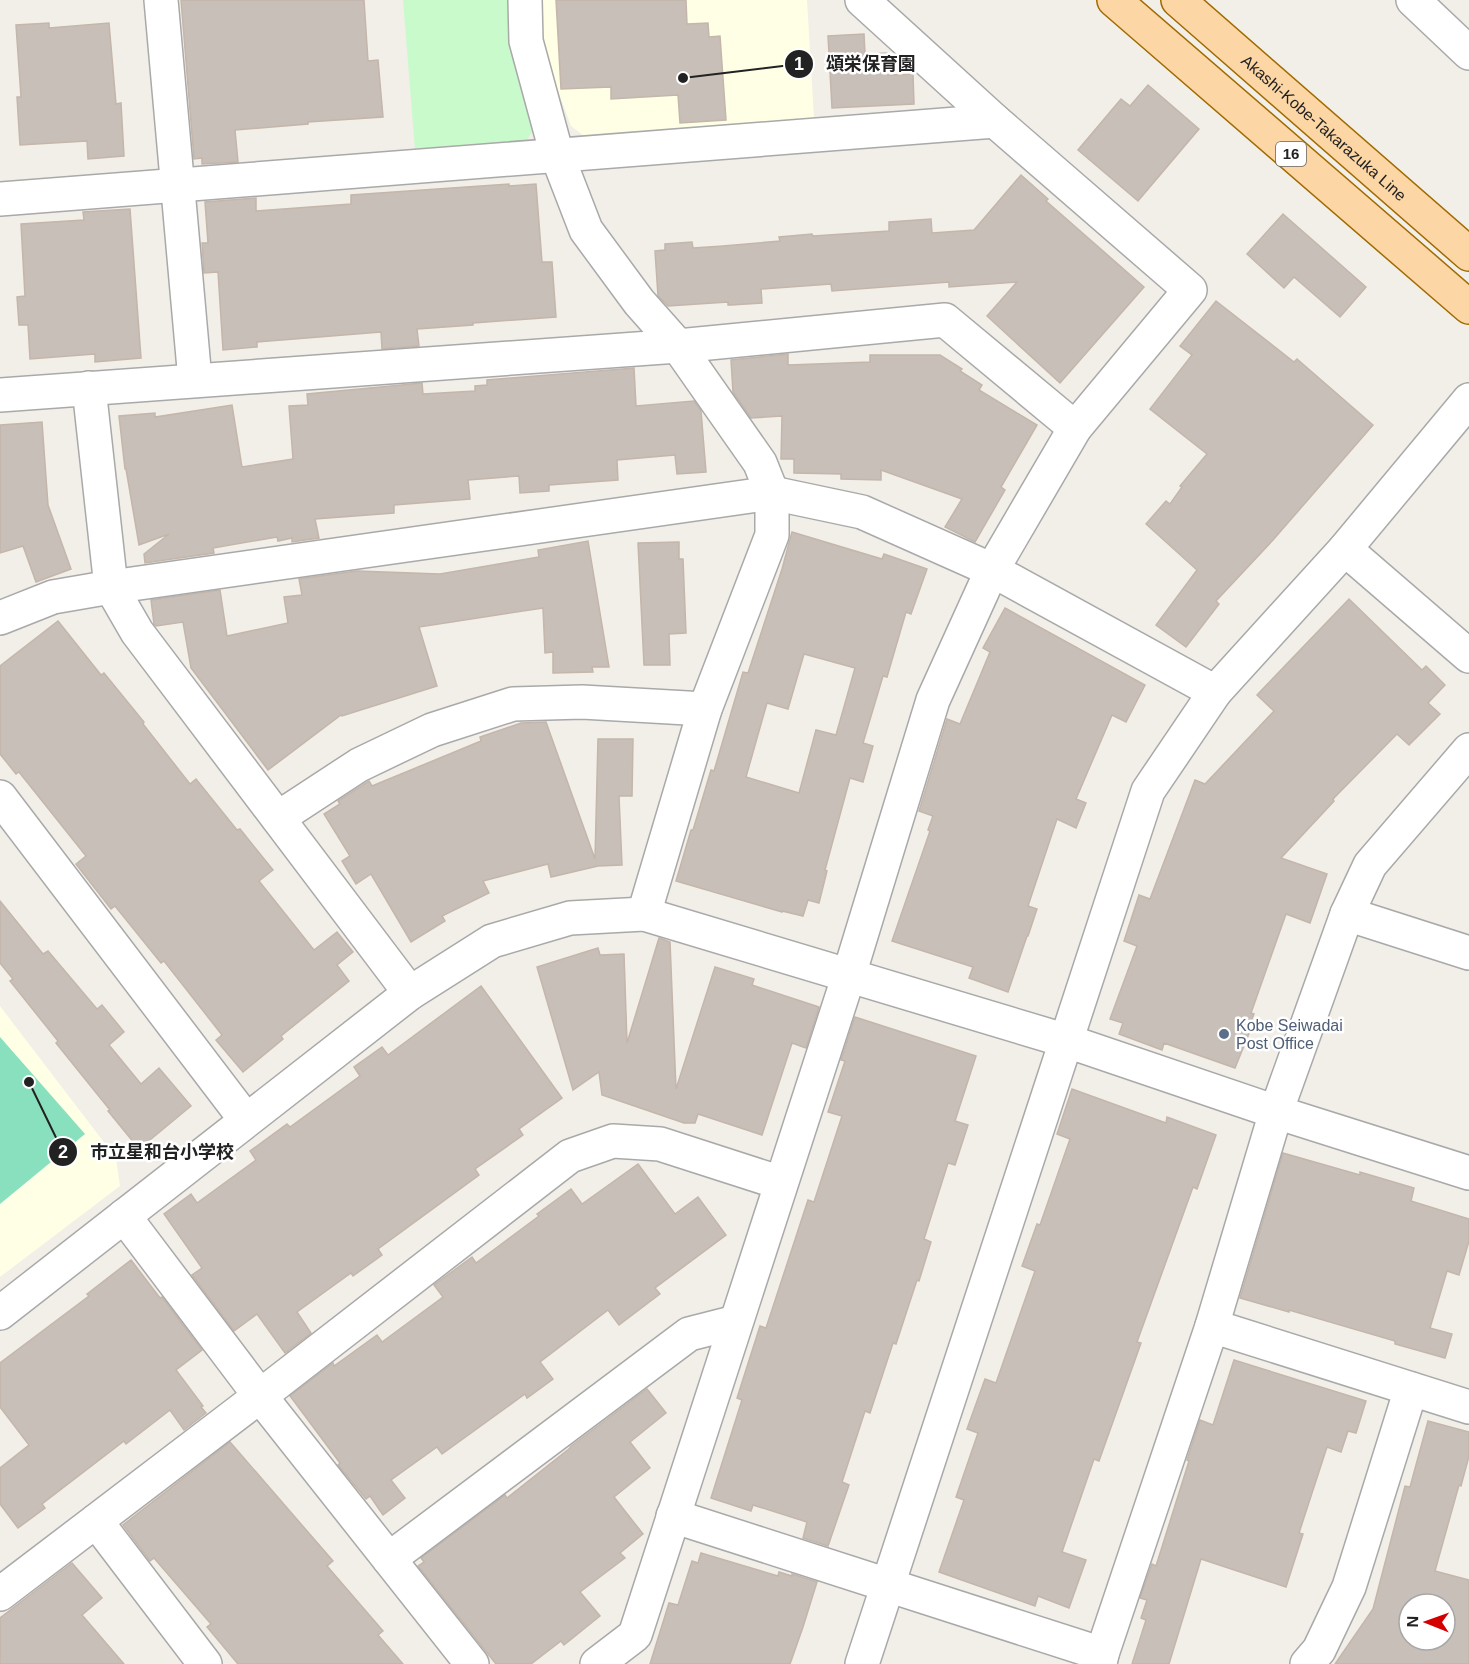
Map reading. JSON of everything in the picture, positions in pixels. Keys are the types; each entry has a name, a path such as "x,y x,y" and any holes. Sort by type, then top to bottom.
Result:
{"main road":[{"name":"16","path":"1114,0 1469,307"},
{"name":"Akashi-Kobe-Takarazuka Line","path":"1178,0 1469,254"}],"street":[{"path":"161,0 195,380"},
{"path":"525,0 526,41 557,155 586,231 639,302 678,346 760,463 772,493 772,535 705,709 644,914"},
{"path":"597,1664 635,1635 849,975 933,700 992,570 1075,428 1190,290 995,121 862,0"},
{"path":"1413,0 1469,53"},
{"path":"0,199 995,121"},
{"path":"0,395 678,346 945,320 1075,428"},
{"path":"89,388 111,587 137,632 410,993"},
{"path":"862,1664 1148,791 1215,692 1346,549 1461,410"},
{"path":"0,618 53,597 111,587 772,493 862,512 992,570 1215,692"},
{"path":"1346,549 1469,656"},
{"path":"278,818 359,765 432,730 513,704 582,702 705,709"},
{"path":"673,1516 888,1585 1101,1659 1212,1326 1276,1112 1347,914 1370,864 1469,750"},
{"path":"0,797 246,1120"},
{"path":"0,1313 410,993 492,941 570,918 644,914 1066,1041 1276,1112 1469,1173"},
{"path":"1347,914 1469,953"},
{"path":"0,1594 570,1156 613,1140 660,1144 781,1183"},
{"path":"124,1216 260,1396 472,1664"},
{"path":"389,1559 689,1334 736,1322"},
{"path":"1212,1326 1469,1407"},
{"path":"1307,1664 1319,1650 1349,1587 1411,1389"},
{"path":"96,1521 205,1664"}],"shaded area":[{"path":"541,0 807,0 814,118 584,136 571,126 539,39"},
{"path":"0,1006 116,1158 120,1186 0,1277"}],"green space":[{"path":"403,0 510,0 537,124 525,143 415,150"},
{"path":"0,1037 85,1134 0,1204"}],"building":[{"path":"181,0 364,0 368,61 378,60 383,117 235,130 238,162 202,164 202,158 194,159"},
{"path":"556,0 686,0 687,24 708,23 709,37 720,36 726,120 680,123 678,95 611,99 611,87 561,89"},
{"path":"49,23 49,28 109,23 116,104 121,103 124,156 88,159 87,141 20,145 17,97 21,97 16,25"},
{"path":"864,34 865,54 887,53 888,75 913,74 914,104 832,108 828,36"},
{"path":"1148,85 1199,129 1138,201 1078,150 1121,99 1130,106"},
{"path":"1021,175 1048,199 1046,201 1144,287 1060,383 987,316 1017,282 949,287 949,282 832,291 831,284 761,289 762,303 731,305 728,305 728,302 668,306 658,296 655,251 665,250 665,244 692,242 693,248 780,241 779,237 812,234 813,236 889,231 889,222 931,219 932,233 974,230"},
{"path":"509,184 509,186 536,184 542,262 552,262 556,317 417,329 419,346 382,349 381,332 257,342 257,347 223,350 218,272 204,273 202,243 208,243 205,202 256,198 256,211 351,204 351,195"},
{"path":"130,209 141,358 95,362 95,354 30,359 28,325 19,325 17,297 25,296 21,224 84,220 83,212"},
{"path":"1283,214 1366,287 1340,317 1294,277 1284,288 1247,254"},
{"path":"1216,301 1294,362 1297,359 1373,425 1273,540 1216,601 1219,604 1186,647 1156,625 1197,570 1146,524 1166,501 1170,504 1182,487 1180,486 1207,454 1150,409 1192,355 1180,346"},
{"path":"788,354 788,365 870,362 870,355 940,355 982,385 979,390 1037,425 1001,487 1005,490 975,542 945,527 962,499 881,470 881,480 841,479 841,474 794,473 794,459 781,459 782,416 751,418 733,392 731,360"},
{"path":"634,368 636,406 694,401 701,411 706,472 677,474 675,455 617,460 618,480 549,485 549,491 520,493 519,476 468,480 470,499 394,505 394,513 315,519 319,538 292,542 292,538 278,541 277,537 213,548 214,553 145,563 144,554 169,534 139,545 125,469 119,416 155,413 155,417 232,405 242,467 293,459 289,406 308,405 307,394 422,383 423,394 475,391 475,386 487,385 487,380"},
{"path":"42,422 48,505 71,569 36,582 23,546 0,553 0,425"},
{"path":"792,532 882,559 884,554 927,569 911,614 906,612 887,677 883,676 863,743 873,746 863,782 850,778 825,870 827,871 819,903 808,900 803,916 676,881 711,770 714,771 743,672 748,673","holes":["804,654 855,668 836,735 816,730 799,793 746,777 767,703 788,709"]},
{"path":"588,541 609,667 592,667 593,672 553,673 553,652 545,653 543,608 419,627 437,686 341,715 268,770 191,668 183,622 156,626 154,624 151,600 220,590 227,636 288,623 284,597 302,595 299,579 357,571 440,574 539,557 538,550"},
{"path":"679,542 679,559 683,559 686,633 669,634 670,665 644,665 638,543"},
{"path":"1349,599 1422,670 1426,666 1445,685 1428,703 1440,714 1409,745 1397,734 1333,799 1334,801 1281,858 1327,874 1310,923 1286,914 1251,1013 1254,1014 1249,1026 1252,1026 1235,1068 1164,1043 1162,1050 1119,1034 1123,1023 1110,1019 1137,946 1124,941 1139,895 1150,899 1195,780 1205,784 1274,711 1257,695"},
{"path":"1005,608 1145,685 1126,722 1112,715 1076,799 1086,803 1076,828 1057,819 1028,906 1037,909 1008,992 969,978 973,967 892,941 930,831 928,830 933,816 919,811 947,719 960,724 990,652 983,648"},
{"path":"58,621 101,675 104,673 144,722 143,724 190,784 196,779 273,870 259,881 314,950 337,932 353,952 337,965 349,981 281,1036 283,1039 243,1072 216,1040 222,1035 164,961 161,963 115,906 111,909 76,864 86,856 19,772 16,774 0,754 0,666"},
{"path":"546,722 595,859 598,739 633,739 632,796 619,796 622,865 598,866 551,877 548,864 483,881 489,893 442,916 445,921 411,942 371,874 356,884 342,861 350,856 324,814 340,804 338,801 369,781 372,786 481,741 480,737 521,723"},
{"path":"0,901 43,954 48,951 97,1009 102,1005 124,1032 109,1045 141,1084 159,1068 191,1106 139,1149 10,981 13,979 0,963"},
{"path":"659,938 670,942 676,1089 715,967 754,979 752,985 819,1007 806,1048 792,1043 762,1135 698,1114 695,1123 684,1123 602,1095 599,1072 573,1090 537,967 598,948 600,955 624,954 627,1043"},
{"path":"481,986 562,1098 519,1129 523,1135 475,1169 479,1175 378,1249 382,1255 353,1276 351,1273 297,1312 311,1333 285,1353 257,1314 234,1331 192,1275 202,1268 164,1214 191,1194 197,1203 256,1160 250,1151 287,1124 290,1127 360,1076 354,1067 382,1047 388,1055"},
{"path":"855,1017 976,1056 955,1121 968,1125 955,1165 948,1163 924,1239 931,1242 919,1281 917,1280 896,1344 893,1343 870,1413 865,1411 842,1482 849,1485 828,1546 803,1538 807,1522 753,1505 751,1511 711,1498 742,1400 737,1398 760,1326 766,1328 808,1200 814,1202 842,1116 828,1112 845,1061 841,1060"},
{"path":"1072,1089 1166,1123 1167,1117 1216,1135 1197,1189 1193,1187 1137,1342 1141,1343 1099,1461 1094,1459 1062,1552 1086,1560 1069,1608 1038,1596 1035,1606 939,1572 964,1500 956,1497 978,1433 967,1429 985,1379 996,1383 1035,1271 1022,1266 1037,1224 1040,1225 1070,1139 1057,1134"},
{"path":"1283,1153 1414,1188 1411,1201 1469,1219 1469,1241 1459,1275 1447,1271 1430,1328 1452,1334 1445,1358 1395,1344 1395,1341 1240,1298"},
{"path":"638,1164 675,1214 698,1197 726,1235 655,1288 660,1294 619,1325 608,1310 540,1362 553,1379 527,1398 525,1394 442,1454 437,1447 391,1480 405,1498 383,1515 370,1496 366,1499 338,1465 340,1463 290,1396 333,1363 334,1366 377,1335 382,1342 443,1297 434,1285 472,1257 476,1263 571,1189 582,1204"},
{"path":"131,1260 202,1350 176,1370 206,1413 184,1430 170,1410 126,1444 124,1441 42,1504 45,1508 18,1528 0,1504 0,1468 29,1445 0,1407 0,1363 89,1296 87,1294"},
{"path":"1234,1360 1366,1401 1356,1433 1348,1431 1341,1452 1327,1447 1299,1533 1303,1534 1286,1587 1201,1559 1169,1664 1132,1664 1146,1620 1141,1618 1147,1600 1140,1598 1152,1564 1156,1566 1200,1420 1213,1425"},
{"path":"647,1389 666,1413 630,1442 650,1468 614,1497 643,1534 620,1553 625,1558 580,1592 600,1616 564,1645 561,1641 531,1664 496,1664 418,1566 424,1562 421,1558 505,1495 507,1498"},
{"path":"1428,1421 1469,1432 1469,1456 1435,1571 1469,1580 1469,1664 1335,1664 1373,1609 1405,1486 1410,1487"},
{"path":"230,1442 333,1561 327,1566 383,1631 378,1635 403,1664 238,1664 207,1627 211,1624 154,1558 150,1561 123,1525"},
{"path":"701,1553 778,1576 779,1572 792,1576 792,1574 817,1582 790,1664 650,1664 669,1603 678,1605 692,1561 698,1563"},
{"path":"72,1563 102,1598 82,1615 124,1664 0,1664 0,1618"}],"place":[{"name":"頌栄保育園","path":"683,78"},
{"name":"Kobe Seiwadai Post Office","path":"1224,1034"},
{"name":"市立星和台小学校","path":"29,1082"}]}
